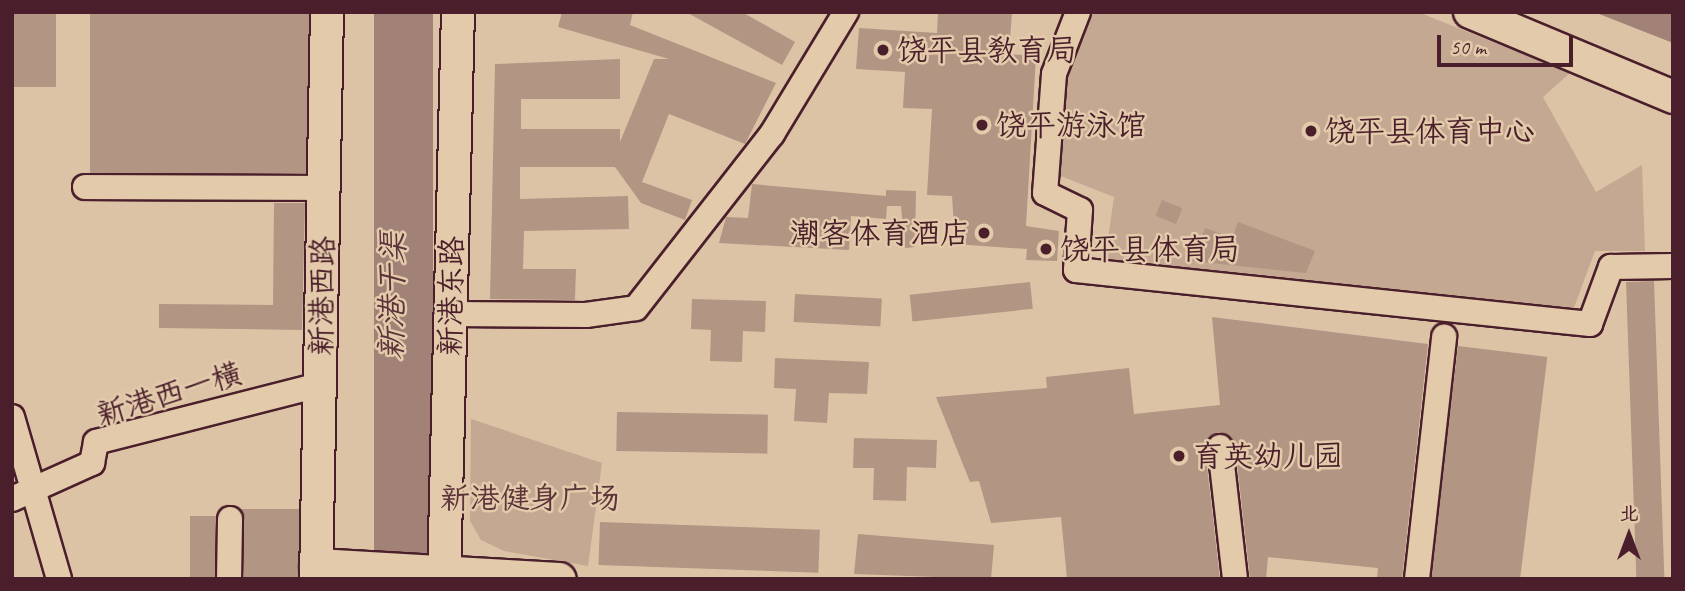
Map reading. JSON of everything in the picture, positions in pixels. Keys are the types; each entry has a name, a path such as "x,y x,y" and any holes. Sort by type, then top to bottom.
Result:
{"main road":[{"name":"新港西路","path":"316,572 327,12"},
{"name":"新港东路","path":"440,573 458,12"},
{"path":"1470,12 1673,97"},
{"path":"316,572 348,568 560,579"}],"street":[{"path":"450,314 586,315 636,308 772,134 846,12"},
{"path":"1078,12 1054,74 1045,193 1080,210 1076,270 1590,324 1611,267 1673,266"},
{"path":"85,187 325,188"},
{"path":"1417,579 1444,337"},
{"name":"新港西一横","path":"23,495 92,463 96,442 320,385"},
{"path":"12,417 23,495 59,579"},
{"path":"1220,447 1235,579"},
{"path":"229,579 230,519"}],"green space":[{"name":"饶平县体育中心","path":"1091,12 1418,12 1570,73 1543,97 1596,192 1642,165 1645,251 1595,251 1572,313 1105,259 1114,197 1058,175 1065,79"},
{"name":"新港健身广场","path":"471,419 602,463 588,566 504,551 481,540 470,521"}],"water":[{"name":"新港干渠","path":"374,12 433,12 433,579 374,579"},
{"path":"1594,12 1673,12 1673,43"}],"building":[{"path":"12,12 56,12 56,87 12,87"},
{"path":"90,12 309,12 309,173 90,173"},
{"path":"562,12 633,12 630,25 776,83 745,144 669,114 642,182 692,200 685,220 641,203 615,167 520,167 520,199 628,196 629,229 524,231 523,269 576,269 575,300 490,299 495,64 620,59 620,99 521,99 521,129 620,129 620,142 654,59 669,59 558,27"},
{"path":"686,12 742,12 795,42 782,65"},
{"name":"饶平游泳馆","path":"938,12 1012,12 1009,54 1036,56 1026,226 1059,231 1057,261 1026,260 1027,249 955,244 952,196 927,195 932,109 903,108 905,72 856,69 859,28 937,33"},
{"path":"752,184 886,196 886,190 916,191 915,247 905,248 901,206 887,206 886,219 851,216 849,250 719,243 726,217 748,218"},
{"path":"1162,200 1182,208 1176,224 1156,216"},
{"path":"274,203 305,203 302,330 159,328 159,304 273,305"},
{"path":"1238,222 1315,251 1306,273 1193,261 1205,228 1232,238"},
{"path":"1654,281 1664,579 1636,579 1626,282"},
{"path":"1030,282 1033,309 912,322 910,295"},
{"path":"795,294 882,299 880,327 794,322"},
{"path":"692,299 766,301 765,332 743,331 742,362 710,361 711,330 691,329"},
{"path":"1212,317 1428,344 1402,579 1377,579 1378,568 1268,557 1266,579 1250,579 1235,445 1219,432 1205,449 1220,579 1067,579 1061,517 991,523 979,481 970,482 936,397 1047,388 1046,377 1129,368 1134,414 1220,405"},
{"path":"1458,346 1547,357 1520,579 1429,578"},
{"path":"775,358 869,362 867,394 829,393 827,423 794,421 796,389 774,388"},
{"path":"617,412 768,415 767,454 616,451"},
{"path":"854,438 937,440 936,468 907,467 906,501 873,500 874,468 853,468"},
{"path":"241,509 299,509 299,579 241,579"},
{"path":"190,516 216,516 216,579 190,579"},
{"path":"600,522 820,530 818,573 598,565"},
{"path":"858,534 994,545 991,579 854,574"}],"place":[{"name":"饶平县教育局","path":"883,50"},
{"name":"饶平游泳馆","path":"982,125"},
{"name":"饶平县体育中心","path":"1311,131"},
{"name":"潮客体育酒店","path":"984,233"},
{"name":"饶平县体育局","path":"1046,249"},
{"name":"育英幼儿园","path":"1179,456"}]}
